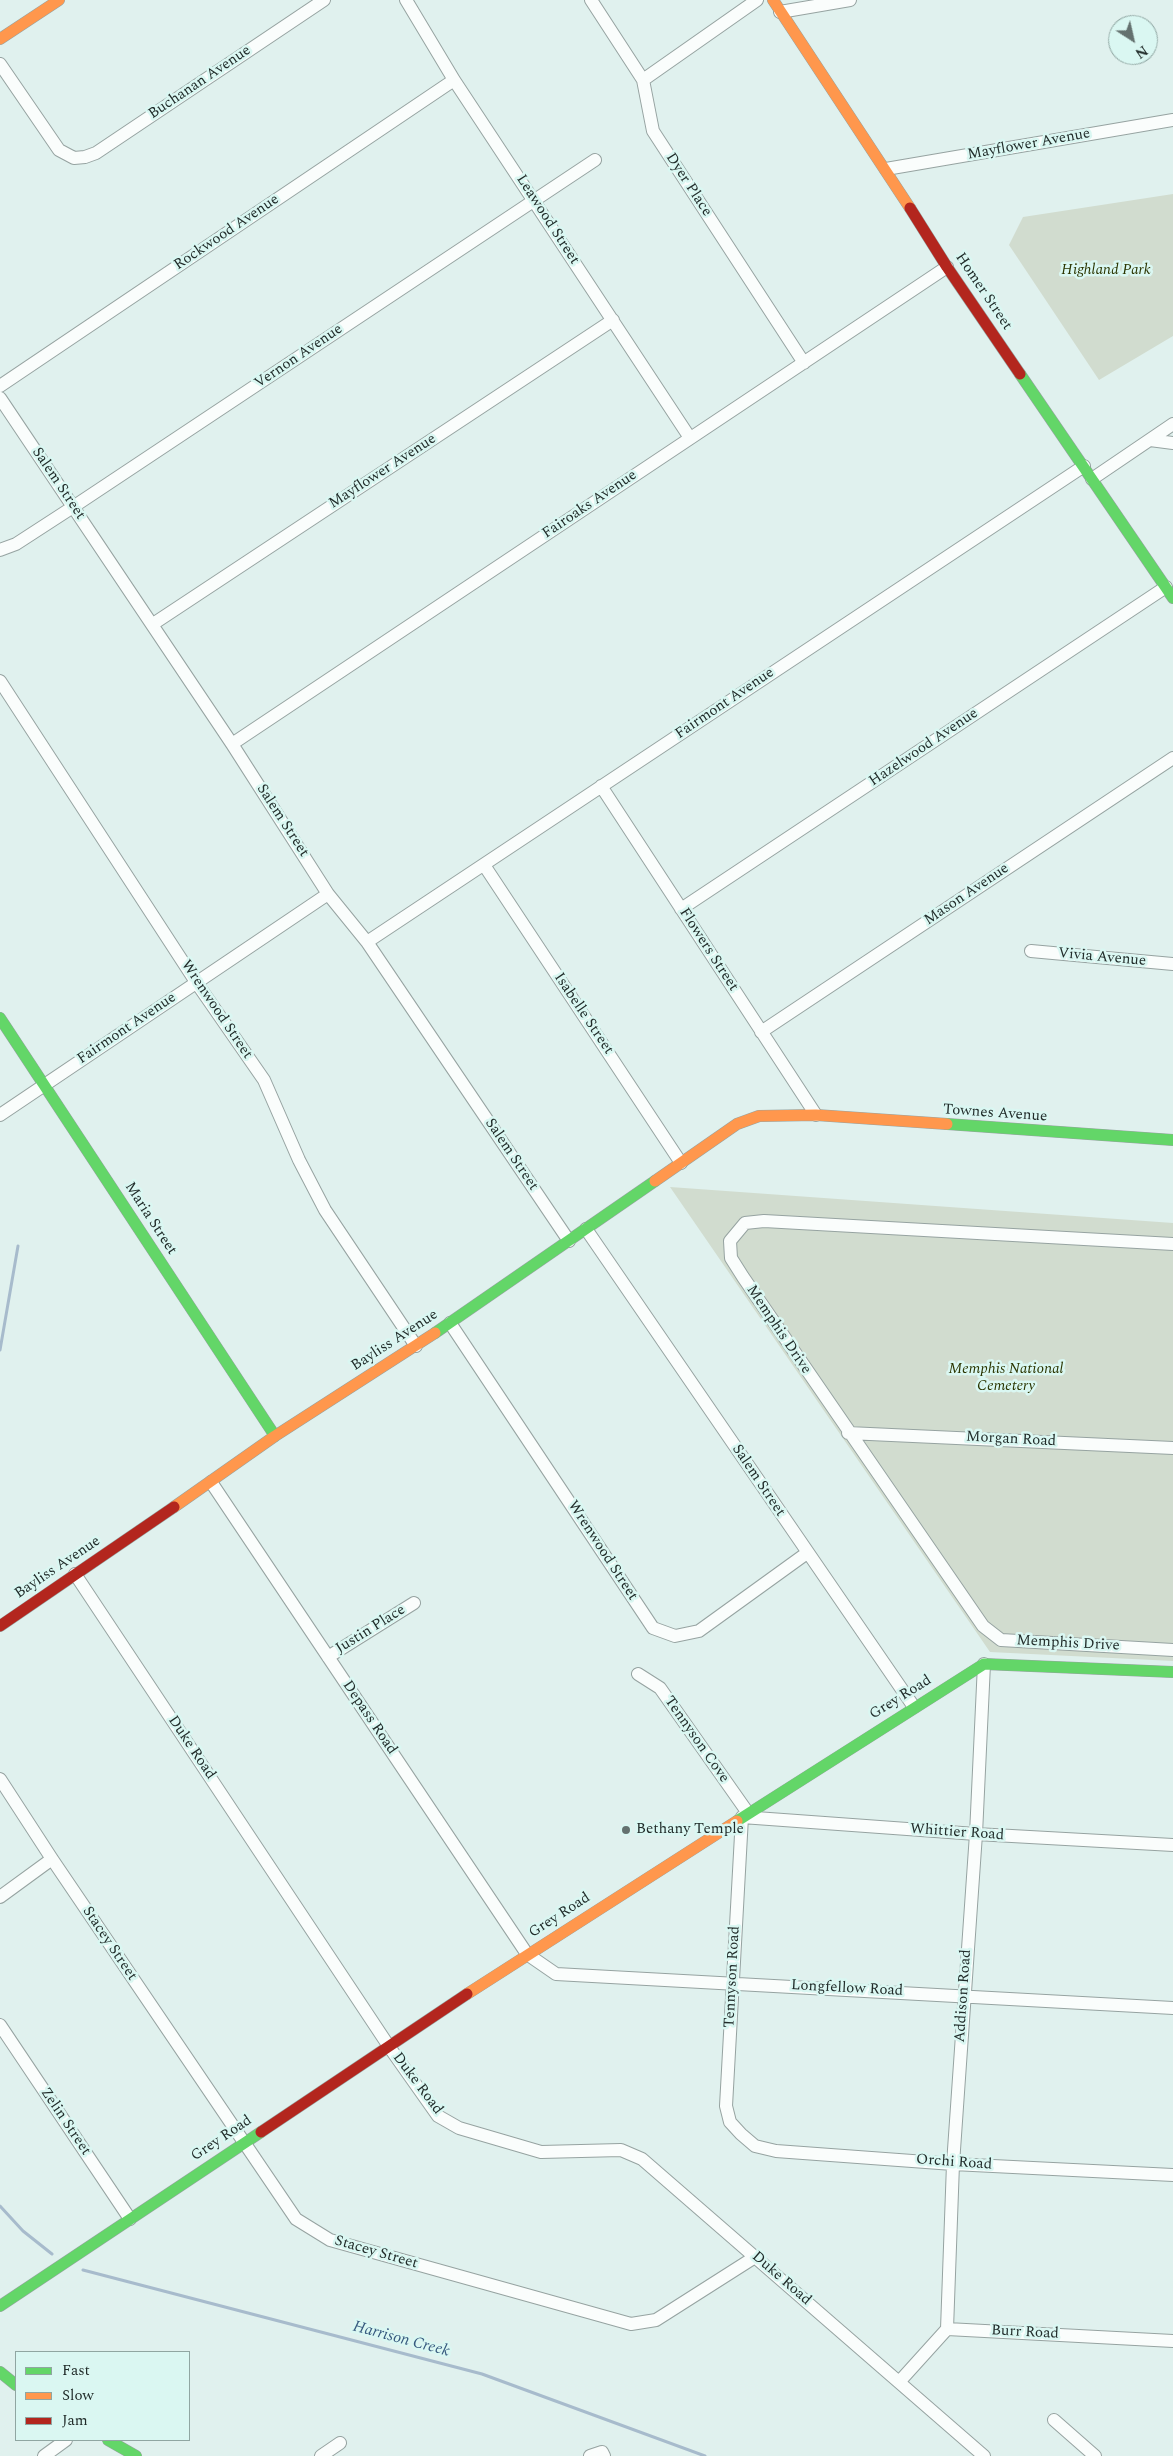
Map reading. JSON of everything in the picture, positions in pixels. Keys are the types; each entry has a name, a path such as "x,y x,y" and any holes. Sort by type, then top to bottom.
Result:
{"street":[{"path":"0,39 59,0"},
{"name":"Buchanan Avenue","path":"0,64 59,150 74,158 85,157 96,153 324,0"},
{"name":"Leawood Street","path":"406,0 454,80 690,438"},
{"name":"Dyer Place","path":"591,0 643,80 653,132 804,363"},
{"path":"643,80 757,0"},
{"name":"Homer Street","path":"773,0 886,169 947,267 1169,593"},
{"path":"780,12 850,0"},
{"name":"Rockwood Avenue","path":"0,386 454,80"},
{"name":"Mayflower Avenue","path":"886,169 1173,120"},
{"name":"Vernon Avenue","path":"0,550 16,544 74,507 595,160"},
{"name":"Fairoaks Avenue","path":"232,744 947,267"},
{"name":"Mayflower Avenue","path":"153,624 613,320"},
{"name":"Salem Street","path":"0,398 153,624 328,894 367,942 569,1241"},
{"path":"1092,479 1173,424"},
{"path":"1150,440 1173,443"},
{"name":"Fairmont Avenue","path":"367,942 1084,466"},
{"name":"Hazelwood Avenue","path":"682,908 1169,593"},
{"name":"Wrenwood Street","path":"0,681 196,982 264,1080 299,1160 325,1210 416,1346"},
{"name":"Mason Avenue","path":"761,1032 1173,758"},
{"name":"Flowers Street","path":"601,786 816,1115"},
{"name":"Isabelle Street","path":"484,865 681,1163"},
{"name":"Fairmont Avenue","path":"0,1115 328,894"},
{"name":"Vivia Avenue","path":"1031,952 1173,964"},
{"name":"Maria Street","path":"0,1018 275,1436"},
{"name":"Bayliss Avenue","path":"0,1626 275,1436 450,1323 737,1124 759,1116 816,1115"},
{"name":"Townes Avenue","path":"816,1115 1173,1140"},
{"name":"Memphis Drive","path":"1173,1244 764,1221 745,1222 730,1241 731,1258 848,1433 983,1626 1001,1640 1173,1650"},
{"name":"Salem Street","path":"586,1229 914,1707"},
{"name":"Wrenwood Street","path":"450,1323 653,1628 675,1636 699,1631 807,1553"},
{"name":"Morgan Road","path":"848,1433 1173,1448"},
{"name":"Depass Road","path":"211,1482 528,1954"},
{"name":"Duke Road","path":"75,1574 390,2048 438,2116 459,2128 541,2152 621,2150 642,2159 900,2381 984,2456"},
{"name":"Justin Place","path":"328,1657 414,1603"},
{"path":"984,1664 1173,1672"},
{"name":"Grey Road","path":"0,2306 244,2142 390,2048 528,1954 984,1664"},
{"name":"Addison Road","path":"947,2330 953,2164 976,1834 984,1664"},
{"name":"Tennyson Cove","path":"638,1674 660,1688 745,1815"},
{"name":"Stacey Street","path":"0,1779 52,1860 296,2219 330,2240 631,2324 656,2320 755,2257"},
{"name":"Whittier Road","path":"745,1815 976,1834 1173,1845"},
{"name":"Tennyson Road","path":"740,2134 730,2122 726,2106 732,1982 745,1815"},
{"path":"0,1897 52,1860"},
{"name":"Longfellow Road","path":"528,1954 556,1974 732,1982 1173,2008"},
{"name":"Zelin Street","path":"0,2025 130,2219"},
{"name":"Orchi Road","path":"740,2134 755,2146 776,2150 953,2164 1173,2175"},
{"path":"900,2381 947,2330"},
{"name":"Burr Road","path":"947,2330 1173,2341"},
{"path":"0,2372 15,2384"},
{"path":"1054,2420 1095,2456"},
{"path":"44,2456 65,2441"},
{"path":"110,2441 136,2456"},
{"path":"321,2456 340,2443"}],"green space":[{"name":"Highland Park","path":"1173,194 1173,336 1099,380 1009,245 1023,217"},
{"name":"Memphis National Cemetery","path":"670,1187 1173,1223 1173,1661 990,1652"}],"waterway":[{"path":"0,1350 18,1246"},
{"name":"Harrison Creek","path":"0,2206 23,2231 52,2254"},
{"name":"Harrison Creek","path":"83,2270 482,2374 705,2456"}],"traffic: fast":[{"path":"1020,374 1173,598"},
{"path":"0,1018 275,1436"},
{"path":"947,1124 1173,1140"},
{"path":"435,1333 655,1181"},
{"path":"737,1821 984,1664 1173,1672"},
{"path":"0,2306 261,2132"},
{"path":"0,2372 15,2384"},
{"path":"110,2441 136,2456"}],"traffic: slow":[{"path":"0,39 59,0"},
{"path":"773,0 910,208"},
{"path":"655,1181 737,1124 759,1116 816,1115 947,1124"},
{"path":"174,1507 275,1436 435,1333"},
{"path":"467,1994 737,1821"}],"traffic: jam":[{"path":"910,208 947,267 1020,374"},
{"path":"0,1626 174,1507"},
{"path":"261,2132 467,1994"}],"place":[{"name":"Bethany Temple","path":"626,1830"}]}
